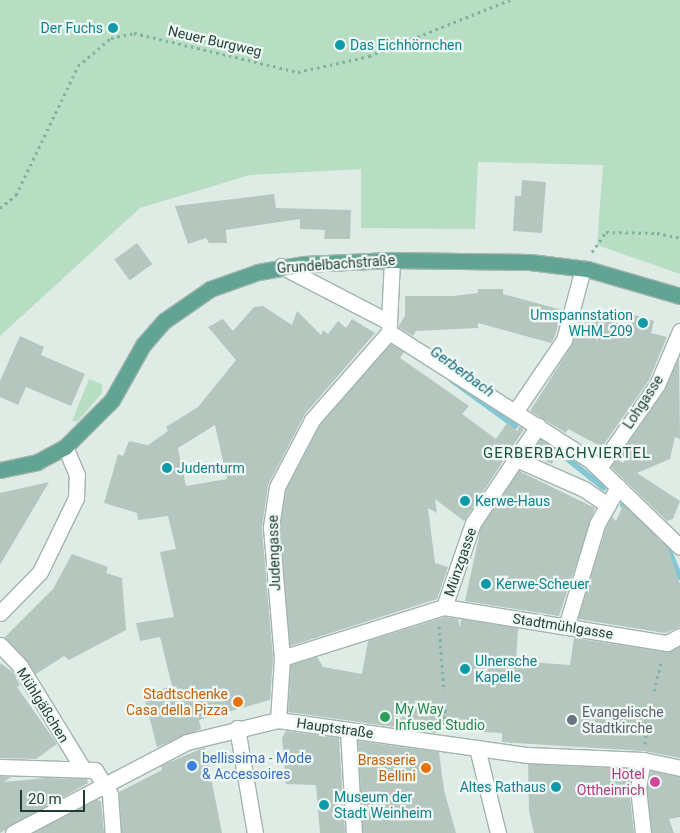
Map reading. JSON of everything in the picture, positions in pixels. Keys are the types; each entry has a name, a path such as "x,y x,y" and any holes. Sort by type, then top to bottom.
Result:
{"main road":[{"name":"Grundelbachstraße","path":"0,470 37,462 65,447 107,406 143,345 180,307 227,282 280,266 392,260 530,262 585,269 680,296"}],"street":[{"path":"389,327 392,260"},
{"path":"280,266 389,327 599,468 680,547"},
{"path":"515,412 564,340 585,269"},
{"name":"Judengasse","path":"278,720 282,658 271,553 277,487 312,420 389,327"},
{"name":"Lohgasse","path":"599,468 658,385 680,331"},
{"name":"Münzgasse","path":"282,658 444,607 473,523 538,426"},
{"path":"0,612 40,572 76,498 77,475 65,447"},
{"path":"516,459 584,489 608,505"},
{"path":"566,627 597,524 618,487"},
{"name":"Stadtmühlgasse","path":"444,607 566,627 673,639"},
{"name":"Mühlgäßchen","path":"0,646 20,666 82,767"},
{"name":"Hauptstraße","path":"13,833 187,742 237,728 278,720 528,756 643,760 680,768"},
{"path":"237,728 255,833"},
{"path":"348,730 354,833"},
{"path":"477,748 498,833"},
{"path":"643,760 638,788 643,833"},
{"path":"0,767 82,767 95,770 105,785 113,833"}],"path":[{"name":"Neuer Burgweg","path":"0,208 16,195 78,66 111,38 134,33 298,72 368,56 510,0"},
{"path":"585,269 596,242 606,232 657,233 680,238"},
{"path":"439,628 444,691"},
{"path":"654,691 673,639"},
{"path":"643,760 649,707"},
{"path":"445,709 445,716"}],"green space":[{"path":"0,0 680,0 680,274 597,245 603,165 478,162 475,229 361,228 361,169 250,175 140,208 0,336"},
{"path":"89,379 102,384 102,393 78,421 72,421"}],"building":[{"path":"522,180 546,182 542,233 513,231 515,196 521,196"},
{"path":"274,194 276,208 351,210 350,239 324,239 325,230 300,229 300,219 226,230 227,243 209,243 206,238 188,244 175,206"},
{"path":"137,243 152,264 130,280 114,259"},
{"path":"478,289 503,289 503,294 562,310 555,336 551,343 478,323 478,328 416,331 413,336 398,327 405,316 405,296 453,296 478,293"},
{"path":"263,306 292,325 297,311 321,335 323,330 328,334 338,321 346,328 352,319 375,333 305,414 268,485 262,528 273,658 270,700 199,720 201,729 157,747 145,700 147,694 172,686 160,637 140,641 136,623 174,617 160,552 176,549 168,516 138,520 137,513 104,503 118,454 123,456 129,441 148,445 168,431 166,427 198,407 236,360 208,327 223,319 233,331 254,307","holes":["215,425 227,479 186,486 178,448"]},
{"path":"581,313 631,327 634,315 654,321 651,333 667,337 649,380 602,447 568,429 566,433 530,411 572,345"},
{"path":"20,336 44,347 41,355 85,374 71,406 26,387 18,405 0,397 0,381"},
{"path":"391,344 404,352 400,358 469,406 462,414 496,439 507,423 517,431 520,426 524,429 464,521 435,499 437,513 428,508 435,563 448,567 437,599 290,646 280,527 286,490 320,425"},
{"path":"679,356 680,439 675,437 670,459 637,473 680,501 673,519 667,521 611,467 617,459 623,463 625,459 619,456 665,390"},
{"path":"540,439 558,451 552,464 530,455"},
{"path":"519,471 595,508 559,616 465,601 481,527"},
{"path":"49,482 0,565 0,493"},
{"path":"623,505 668,548 680,584 680,627 665,633 578,619 606,528 612,517 616,521"},
{"path":"72,554 108,567 106,573 122,578 126,630 69,660 64,656 36,674 5,637 53,589"},
{"path":"445,617 458,619 460,628 461,619 518,628 516,661 570,665 574,638 666,652 680,647 680,758 644,751 502,742 502,733 481,732 481,727 436,724 437,733 288,712 291,665 317,657 323,667 362,674 368,641"},
{"path":"0,663 13,672 20,685 17,687 57,744 36,759 0,758"},
{"path":"286,731 339,738 345,833 320,833 316,785 286,784 282,738"},
{"path":"358,741 439,752 444,790 456,833 363,833"},
{"path":"205,747 222,833 122,833 119,792 162,770 161,766"},
{"path":"528,764 632,769 629,789 634,833 534,833 529,811"},
{"path":"651,771 680,777 680,817 669,819 674,833 652,833 647,788"},
{"path":"0,776 11,777 4,782 47,778 87,779 88,783 0,833"},
{"path":"96,800 101,801 104,833 33,833"}],"waterway":[{"name":"Gerberbach","path":"452,380 515,426"},
{"name":"Gerberbach","path":"541,438 604,488"},
{"name":"Gerberbach","path":"623,505 655,533"},
{"name":"Gerberbach","path":"665,542 680,577"}],"place":[{"name":"Der Fuchs","path":"113,28"},
{"name":"Das Eichhörnchen","path":"340,45"},
{"name":"Umspannstation WHM_209","path":"643,323"},
{"name":"Judenturm","path":"167,468"},
{"name":"Kerwe-Haus","path":"465,501"},
{"name":"Kerwe-Scheuer","path":"486,584"},
{"name":"Ulnersche Kapelle","path":"465,669"},
{"name":"Stadtschenke Casa della Pizza","path":"238,702"},
{"name":"My Way Infused Studio","path":"385,717"},
{"name":"Evangelische Stadtkirche","path":"572,720"},
{"name":"bellissima - Mode & Accessoires","path":"192,766"},
{"name":"Brasserie Bellini","path":"426,768"},
{"name":"Hotel Ottheinrich","path":"655,782"},
{"name":"Altes Rathaus","path":"556,787"},
{"name":"Museum der Stadt Weinheim","path":"324,805"}],"district":[{"name":"GERBERBACHVIERTEL","path":"567,454"}]}
